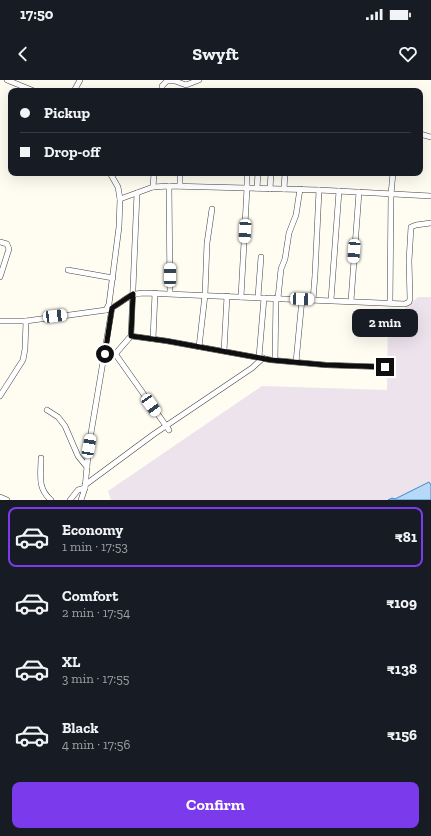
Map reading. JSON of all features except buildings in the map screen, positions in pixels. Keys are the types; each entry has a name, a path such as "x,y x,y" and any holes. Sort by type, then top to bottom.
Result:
{"street":[{"path":"7,80 27,88"},
{"path":"164,82 171,81 186,85 199,80"},
{"path":"106,310 109,304 119,227 120,199 118,187 112,176"},
{"path":"154,176 154,187"},
{"path":"180,176 180,186"},
{"path":"241,297 247,176"},
{"path":"257,188 258,176"},
{"path":"270,188 271,176"},
{"path":"284,189 285,176"},
{"path":"390,303 391,194 393,176"},
{"path":"120,199 154,187 169,186 300,189 431,196"},
{"path":"169,186 170,293"},
{"path":"274,360 277,298 281,268 285,259 289,233 295,221 299,205 300,189"},
{"path":"313,300 319,190"},
{"path":"331,300 339,191"},
{"path":"351,301 359,192"},
{"path":"137,193 131,336 116,355 167,429"},
{"path":"199,347 205,295 207,243 212,209"},
{"path":"0,321 26,321 106,310 112,308 133,294 154,292 405,304 409,302 410,299 409,261 411,227 431,223"},
{"path":"0,242 8,246 0,275"},
{"path":"258,297 261,257"},
{"path":"68,270 113,278"},
{"path":"153,339 154,292"},
{"path":"224,351 227,296"},
{"path":"70,500 76,492 85,487 154,434 167,429 252,368 261,358 264,298"},
{"path":"296,362 302,299"},
{"path":"81,500 85,487 89,446 112,308"},
{"path":"0,396 23,360 26,321"},
{"path":"131,336 274,360 326,365 385,367"},
{"path":"47,410 58,417 65,426 78,456 87,467"},
{"path":"40,458 41,487 46,496 51,500"},
{"path":"0,497 7,500"}],"shaded area":[{"path":"418,297 431,297 431,500 111,500 108,491 262,386 387,390 388,308 404,309"}],"water":[{"path":"429,482 431,485 431,500 388,500 392,498 395,499"}],"route":[{"path":"105,354 112,308 133,294 131,336 271,360 326,365 385,367"}]}
